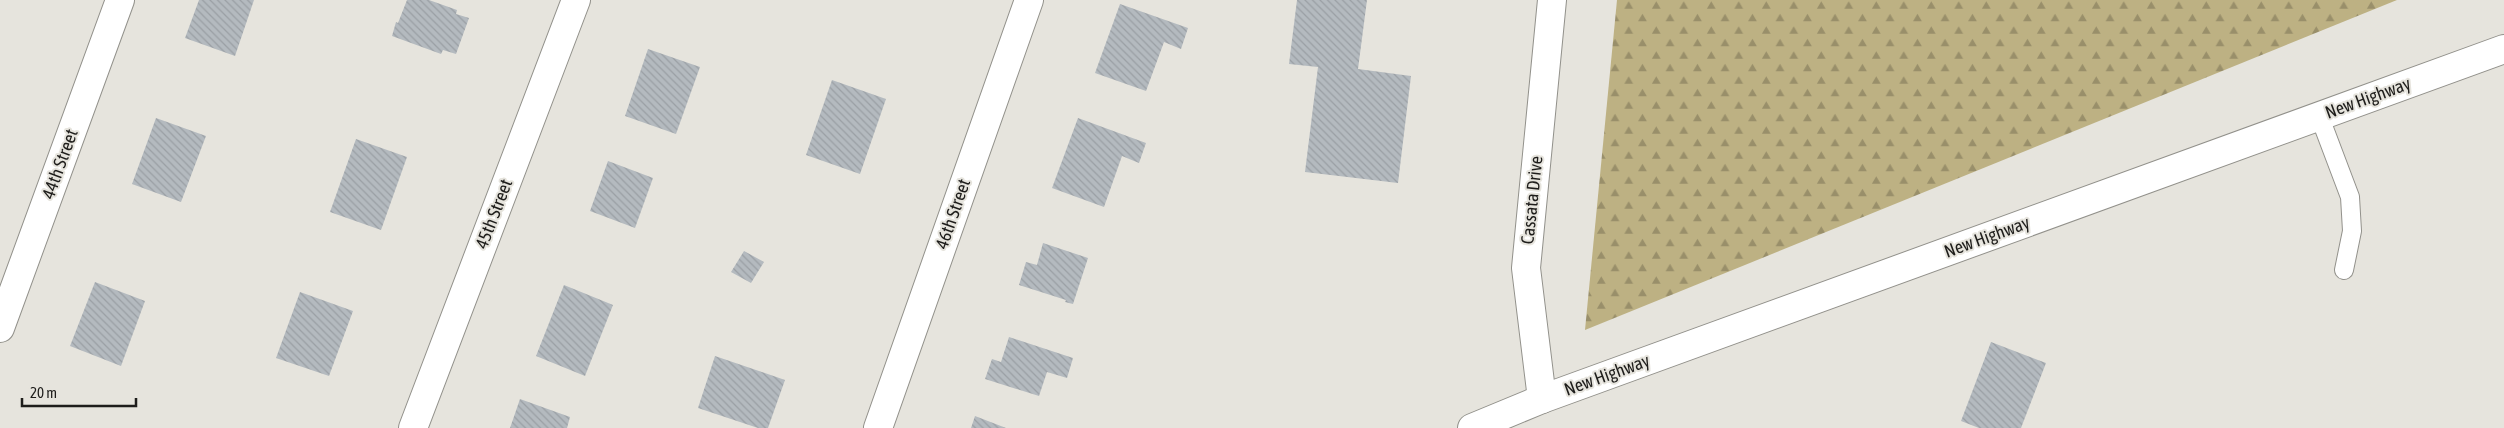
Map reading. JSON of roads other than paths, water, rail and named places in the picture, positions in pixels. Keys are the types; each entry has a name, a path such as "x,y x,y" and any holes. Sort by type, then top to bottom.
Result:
{"street":[{"name":"44th Street","path":"0,328 120,0"},
{"name":"45th Street","path":"413,428 576,0"},
{"name":"46th Street","path":"878,428 1028,0"},
{"name":"Cassata Drive","path":"1542,399 1526,268 1552,0"},
{"name":"New Highway","path":"1472,428 1542,399 2504,48"}],"lane":[{"path":"2319,116 2350,197 2352,231 2344,270"}]}
